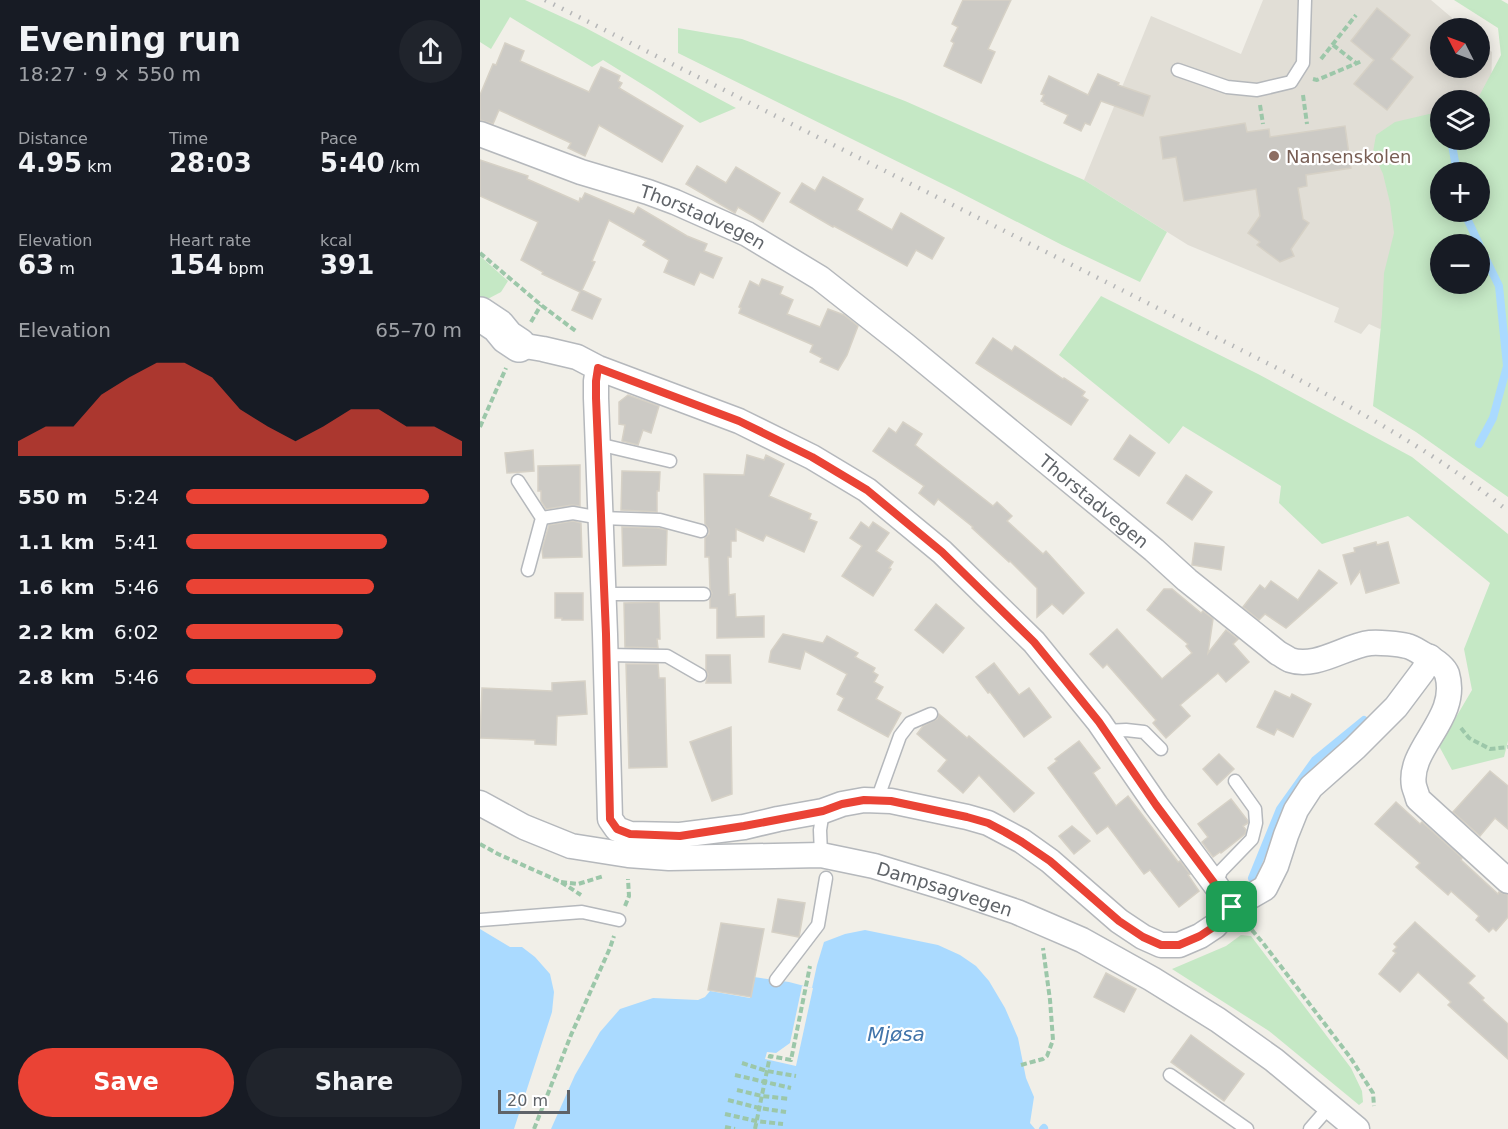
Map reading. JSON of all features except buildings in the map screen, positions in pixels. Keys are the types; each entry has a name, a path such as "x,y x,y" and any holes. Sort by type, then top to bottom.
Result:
{"street":[{"name":"Thorstadvegen","path":"480,134 581,172 675,202 747,234 820,278 905,345 1154,550 1187,580 1291,660 1323,659 1344,650 1371,643 1406,646 1430,657"},
{"path":"480,314 498,326 517,348 543,348 577,357 598,368 739,421 812,457 867,490 942,552 1034,642 1105,731 1156,805 1232,907"},
{"path":"598,368 596,398 610,819 617,829 630,834 680,836 823,811 842,804 864,800 891,801 920,806 988,823 1050,861 1119,921 1143,937 1161,945 1179,945 1200,936 1215,926 1232,907 1265,888 1276,866 1296,810 1311,787 1396,707 1430,657 1446,671 1449,700 1418,757 1413,784 1418,799 1508,881"},
{"name":"Dampsagvegen","path":"480,803 524,827 572,846 628,855 669,858 824,866 874,866 1017,912 1082,940 1152,979 1218,1020 1274,1060 1357,1129"}],"lane":[{"path":"1178,70 1227,87 1257,90 1291,82 1303,63 1305,0"},
{"path":"598,444 670,461"},
{"path":"518,481 542,518 528,570"},
{"path":"542,518 573,513 601,518 660,520 701,531"},
{"path":"604,594 705,594"},
{"path":"606,655 667,656 700,675"},
{"path":"877,800 900,736 910,723 931,714"},
{"path":"1105,731 1144,732 1161,748"},
{"path":"1216,885 1221,871 1252,839 1256,823 1255,809 1235,781"},
{"path":"776,981 818,924 824,866 820,830 823,811"},
{"path":"480,920 582,912 620,920"},
{"path":"1170,1075 1246,1129"},
{"path":"1310,1129 1330,1106"}],"path":[{"path":"1306,78 1356,15"},
{"path":"1333,45 1356,63"},
{"path":"1291,82 1306,78 1317,80 1362,61"},
{"path":"1303,95 1306,124"},
{"path":"480,253 585,338 592,345 598,358 598,368"},
{"path":"480,427 517,348 541,304"},
{"path":"1444,710 1469,738 1490,749 1508,747"},
{"path":"480,844 561,882 620,920"},
{"path":"534,1129 571,1035 610,948 629,896 627,871"},
{"path":"561,882 578,884 606,875"},
{"path":"1232,907 1263,943 1350,1057 1373,1093 1374,1106"},
{"path":"755,1129 770,1056 791,1060 818,924"},
{"path":"1021,1065 1047,1056 1053,1040 1043,946"},
{"path":"741,1063 767,1071 796,1076"},
{"path":"735,1075 791,1088"},
{"path":"737,1090 790,1099"},
{"path":"728,1100 786,1112"},
{"path":"724,1114 783,1124"},
{"path":"725,1127 735,1129"}],"shaded area":[{"name":"Nansenskolen","path":"1263,0 1431,0 1452,18 1430,18 1430,78 1490,78 1490,50 1492,52 1491,97 1490,90 1430,90 1430,150 1440,150 1440,162 1430,162 1431,222 1416,299 1380,329 1369,324 1361,334 1334,322 1339,308 1188,245 1084,180 1151,16 1241,54"}],"green space":[{"path":"480,0 525,0 584,27 736,108 700,123 603,60 592,67 510,17 491,49 480,42"},
{"path":"1454,0 1501,0 1508,4 1508,497 1416,432 1373,406 1384,273 1394,233 1383,174 1373,152 1376,135 1395,122 1429,114 1430,150 1490,150 1490,90 1482,90 1501,55 1498,28 1490,23 1490,18 1482,18"},
{"path":"678,28 742,39 905,101 1084,180 1167,232 1140,282 678,53"},
{"path":"480,256 508,281 501,292 482,302 480,301"},
{"path":"1101,296 1258,374 1412,457 1508,534 1508,741 1504,757 1452,770 1439,746 1472,690 1464,649 1490,583 1408,516 1322,544 1279,503 1281,486 1183,426 1169,444 1059,355"},
{"path":"1241,935 1251,936 1351,1068 1362,1091 1363,1102 1359,1105 1269,1031 1172,969 1226,946"}],"water":[{"path":"480,929 510,947 522,947 535,957 550,974 554,992 552,1012 514,1129 480,1129"},
{"name":"Mjøsa","path":"865,930 938,945 960,955 976,966 989,981 1005,1008 1018,1038 1026,1078 1034,1097 1030,1123 1035,1129 551,1129 575,1075 600,1032 620,1009 653,998 698,1000 710,991 750,998 754,977 812,988 824,942"}],"pier":[{"path":"802,986 813,988 796,1066 765,1059 767,1052 776,1053 790,1043"}],"waterway":[{"path":"1453,150 1455,162"},
{"path":"1469,222 1474,234"},
{"path":"1479,444 1493,418 1507,366 1499,286 1490,268"},
{"path":"1252,878 1280,809 1315,760 1364,720"}],"railway":[{"path":"545,0 1279,369 1368,417 1426,452 1508,511"}],"place":[{"name":"Nansenskolen","path":"1274,156"}],"route":[{"path":"598,368 739,421 812,457 867,490 942,552 1034,642 1099,722 1156,805 1232,907 1215,926 1200,936 1179,945 1161,945 1143,937 1119,921 1050,861 1005,832 988,823 967,817 891,801 864,800 842,804 823,811 680,836 630,834 617,829 610,819 606,634 596,398 598,368"}]}
